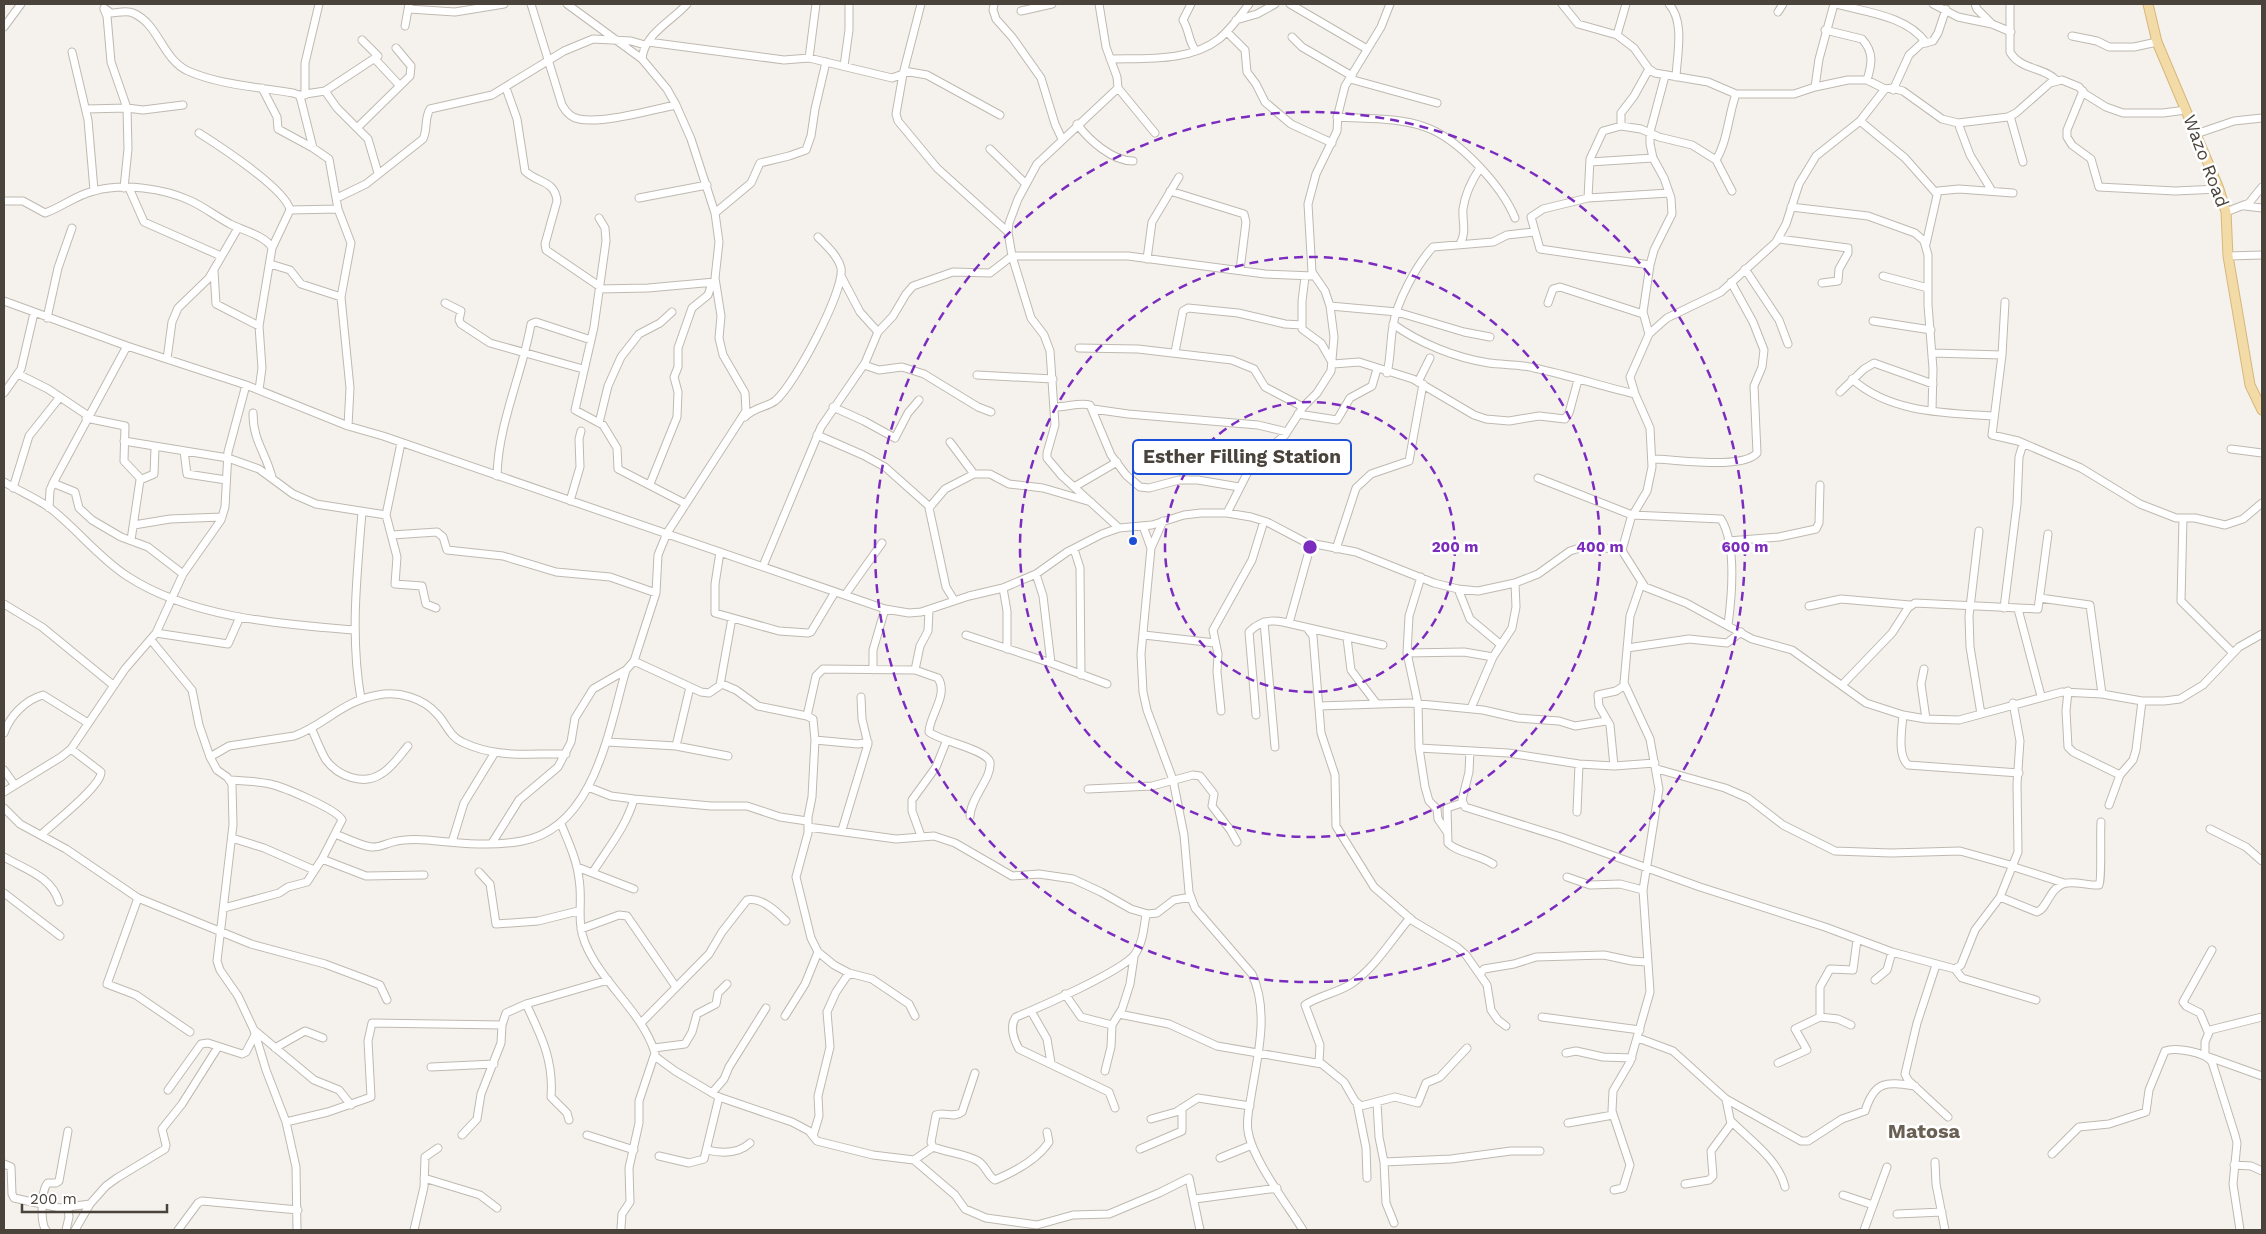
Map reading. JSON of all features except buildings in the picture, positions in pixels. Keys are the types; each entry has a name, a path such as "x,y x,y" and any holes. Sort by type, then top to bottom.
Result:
{"main road":[{"name":"Wazo Road","path":"2148,4 2157,42 2220,190 2226,212 2228,256 2250,385 2262,410"}],"street":[{"path":"4,27 21,4"},
{"path":"313,148 302,95 306,63 319,4"},
{"path":"405,26 409,6 455,12 504,4"},
{"path":"531,4 548,63 562,105 567,113 580,120 604,119 676,105"},
{"path":"567,4 620,41 642,59 667,89 691,139 715,213 719,242 714,283 708,295 691,309 678,348 678,368 674,377 678,411 650,484"},
{"path":"572,4 576,11"},
{"path":"642,59 646,43 687,4"},
{"path":"808,58 816,4"},
{"path":"844,66 849,30 849,4"},
{"path":"921,4 904,72 896,114 898,122 937,168 1008,232"},
{"path":"994,4 993,10 996,19 1012,37 1041,78 1055,124 1062,139"},
{"path":"1021,11 1052,4"},
{"path":"1099,4 1110,59 1117,76 1118,88 1154,133"},
{"path":"1191,4 1183,20 1188,27 1189,43 1196,52"},
{"path":"1110,59 1157,58 1196,52 1216,41 1227,32 1249,4"},
{"path":"1236,20 1257,14 1275,4"},
{"path":"1290,4 1367,49"},
{"path":"1227,513 1251,465 1287,432 1303,406 1326,380 1333,364 1334,337 1330,306 1324,288 1313,276 1311,266 1308,204 1316,174 1337,131 1337,117 1351,77 1381,27 1390,4"},
{"path":"1562,4 1578,24 1617,35 1634,48 1649,69 1665,76 1708,82 1736,94 1794,94 1815,87 1848,80 1867,80 1884,88 1903,91 1942,119 1958,123 1971,123 2010,116 2056,80"},
{"path":"1617,35 1626,4"},
{"path":"1671,4 1675,10 1679,28 1676,77"},
{"path":"1778,12 1783,4"},
{"path":"1815,87 1825,30 1835,4 1889,18 1913,30 1926,43"},
{"path":"1933,4 1965,19 1992,24 2011,32"},
{"path":"1975,4 1977,9 1992,24"},
{"path":"2010,4 2010,52 2014,58 2026,66 2056,80 2068,81 2106,106 2123,113 2162,113 2186,110"},
{"path":"103,6 110,13 130,12 137,15 156,34 170,58 188,70 220,80 302,95 326,91 375,59 378,54 362,40"},
{"path":"103,6 107,16 111,62 127,108 127,188 144,222 221,256"},
{"path":"1893,90 1909,55 1926,43 1933,41 1938,33 1946,9"},
{"path":"1825,30 1862,39 1871,51 1872,66 1867,80"},
{"path":"1227,32 1245,50 1247,72 1256,84 1256,88 1265,102 1291,124 1332,143"},
{"path":"2072,36 2097,41 2109,47 2134,47 2157,42"},
{"path":"1292,37 1302,47 1351,77 1437,103"},
{"path":"337,198 358,189 423,139 426,132 425,116 430,109 478,100 506,88 548,63 564,51 593,38 784,60 808,58 888,78 896,78 904,72 928,75 1000,115"},
{"path":"358,127 410,76 411,66 396,48"},
{"path":"72,52 86,109 94,190"},
{"path":"375,59 400,86"},
{"path":"715,213 722,209 728,200 751,183 760,163 806,150 811,136 814,109 826,62"},
{"path":"1621,126 1621,113 1634,96 1649,69"},
{"path":"1649,334 1643,314 1650,265 1654,250 1672,215 1669,193 1653,158 1650,132 1665,76"},
{"path":"262,88 277,117 278,130 313,148 329,159 338,209 350,243 341,297 350,388 348,426"},
{"path":"506,88 517,119 525,171 546,182 556,194 557,201 545,247 566,266 599,288 714,283"},
{"path":"1118,88 1077,124 1037,164 1009,223 1008,232 1012,256 1031,318 1047,341 1055,407 1055,427 1047,455 1054,466 1074,487 1119,528"},
{"path":"1884,88 1860,121 1816,156 1799,184 1779,239 1731,282 1708,299 1667,318 1649,334 1630,374 1635,394 1650,428 1652,459 1647,492 1632,515 1622,550 1641,584 1651,590 1686,603 1752,639 1792,650 1843,684 1866,702 1903,715 1926,719 1953,720 1981,714 2013,703 2068,691 2164,701 2188,695 2209,679 2232,652 2244,643 2262,634"},
{"path":"326,91 337,108 368,139 378,173"},
{"path":"2083,91 2067,130 2067,137 2072,145 2090,159 2099,188 2175,191 2220,190"},
{"path":"1716,160 1726,140 1726,124 1736,94"},
{"path":"86,109 127,108 143,110 183,104"},
{"path":"2010,116 2023,162"},
{"path":"1337,117 1400,122 1426,127 1456,144 1480,168 1504,197 1515,218"},
{"path":"2196,134 2234,121 2262,118"},
{"path":"1860,121 1905,158 1936,192"},
{"path":"1958,123 1970,155 1992,191"},
{"path":"1077,124 1088,136 1116,158 1123,161 1133,161"},
{"path":"1588,198 1590,162 1594,147 1603,131 1621,126 1650,132 1659,137 1692,145 1716,160 1732,191"},
{"path":"199,133 240,160 286,199 290,210 272,248 259,326 262,368 259,390"},
{"path":"990,149 1026,184"},
{"path":"1590,162 1653,158"},
{"path":"1460,244 1465,233 1464,204 1469,186 1480,168"},
{"path":"1147,258 1151,225 1178,176"},
{"path":"639,198 707,186"},
{"path":"2226,212 2245,206 2253,200 2262,187"},
{"path":"4,202 24,200 45,213 72,198 94,190 127,188 160,192 192,201 238,228 267,242 272,248"},
{"path":"1936,192 1959,189 2013,193"},
{"path":"1170,191 1244,214 1246,222 1240,270"},
{"path":"1932,411 1932,353 1926,244 1936,192"},
{"path":"1650,265 1541,250 1531,217 1536,213 1588,198 1669,193"},
{"path":"2245,206 2262,208"},
{"path":"1791,207 1868,216 1915,233 1926,244"},
{"path":"290,210 338,209"},
{"path":"599,218 606,236 591,340 575,410 599,423 617,448 619,454 617,468 686,504"},
{"path":"47,318 58,268 72,228"},
{"path":"167,359 172,322 178,308 209,278 238,228"},
{"path":"1387,372 1392,351 1393,324 1397,312 1411,280 1431,249 1440,245 1493,242 1507,235 1534,232"},
{"path":"492,843 519,800 558,767 566,754 575,718 591,692 596,686 626,670 634,661 656,593 658,556 667,533 743,419 755,408 774,401 790,382 812,348 841,276 841,268 837,258 818,236"},
{"path":"1779,239 1848,248 1848,253 1839,269 1838,281 1822,283"},
{"path":"763,566 817,435 833,407 864,366 878,332 894,316 906,294 913,286 956,272 990,273 1012,256 1116,255 1305,277 1313,276"},
{"path":"2228,256 2262,255"},
{"path":"270,264 290,270 302,284 341,297"},
{"path":"1745,268 1779,320 1788,344"},
{"path":"214,269 216,304 259,326"},
{"path":"841,276 860,312 878,332"},
{"path":"1883,276 1928,288"},
{"path":"1305,277 1302,325 1306,334 1321,343 1333,364"},
{"path":"1652,459 1726,463 1742,461 1757,453 1754,386 1762,367 1764,350 1753,322 1731,282"},
{"path":"714,283 722,316 718,335 723,355 746,395 747,408 743,419"},
{"path":"1548,303 1553,289 1560,286 1643,314"},
{"path":"4,301 127,346 246,385 348,426 401,442 885,609 908,613 929,610 954,600 1003,588 1036,574 1074,549 1102,534 1119,528 1144,526 1184,515 1227,513 1264,521 1311,544 1352,551 1458,589 1478,591 1515,583 1538,574 1579,548 1622,550"},
{"path":"2005,302 2002,354 1992,435 2023,444 2081,468 2140,504 2173,517 2225,525 2243,519 2262,504"},
{"path":"445,303 460,310 459,322 481,338 526,354 584,369"},
{"path":"1330,306 1397,312 1464,332 1490,337"},
{"path":"1174,352 1183,311 1188,308 1238,313 1285,324 1302,325"},
{"path":"599,423 608,386 621,357 639,334 660,323 672,312"},
{"path":"4,393 18,374 27,350 34,313"},
{"path":"1873,321 1931,330"},
{"path":"497,476 501,440 526,354 533,322 591,340"},
{"path":"1393,324 1424,342 1466,358 1489,363 1524,365 1635,394"},
{"path":"49,508 50,490 53,483 127,346"},
{"path":"1079,348 1122,348 1219,357 1247,366 1255,371 1265,387 1303,406"},
{"path":"1932,353 2002,354"},
{"path":"1336,549 1356,488 1371,474 1409,460 1412,451 1421,383 1430,358"},
{"path":"1333,364 1359,362 1378,368 1421,383 1477,416 1511,421 1533,416 1565,420 1569,413 1578,380"},
{"path":"1840,392 1852,379 1874,363 1933,384"},
{"path":"864,366 879,370 902,367 924,374 978,407 991,412"},
{"path":"1298,414 1337,420 1350,398 1372,386 1378,368"},
{"path":"18,374 60,398 87,417 124,425 124,460 140,478 131,540"},
{"path":"977,375 1053,380"},
{"path":"1852,379 1873,395 1888,401 1932,411 1994,416"},
{"path":"4,792 71,749 113,685 156,633 183,574 222,518 225,507 228,458 233,428 246,385"},
{"path":"14,488 29,436 60,398"},
{"path":"833,407 864,421 894,438 908,413 919,400"},
{"path":"1055,407 1071,407 1083,403 1090,405 1104,440 1117,462 1133,482 1142,488 1179,480 1222,483 1239,488"},
{"path":"1092,408 1128,414 1258,425 1287,432"},
{"path":"253,413 254,435 268,461 272,477"},
{"path":"570,501 580,467 579,439 582,431"},
{"path":"817,435 885,467 930,506 946,587 954,600"},
{"path":"124,441 155,448 228,458 259,469 293,494 316,504 386,515"},
{"path":"401,442 386,515 397,557 395,584 424,588 426,604 436,608"},
{"path":"950,442 974,474"},
{"path":"2004,608 2017,504 2019,457 2023,444"},
{"path":"140,478 154,474 155,448"},
{"path":"2231,449 2262,453"},
{"path":"1205,461 1212,450 1259,457"},
{"path":"184,451 185,471 187,474 226,480"},
{"path":"1074,487 1117,462"},
{"path":"930,506 945,489 974,474 990,474 1009,484 1039,487 1093,503"},
{"path":"1538,478 1632,515 1720,518 1728,541 1732,585 1728,625"},
{"path":"4,482 49,508 128,577 172,600 240,617 297,626 354,630"},
{"path":"53,483 75,492 79,508 92,520 161,554 183,574"},
{"path":"1728,541 1779,537 1816,530 1819,523 1820,485"},
{"path":"361,699 354,630 362,512"},
{"path":"134,525 170,519 222,518"},
{"path":"2183,518 2181,601 2232,652"},
{"path":"1163,521 1151,548 1141,659 1144,702 1173,780 1184,835 1191,897 1195,908 1252,974 1257,985 1261,1006 1259,1053 1247,1129 1252,1145 1303,1230"},
{"path":"1221,711 1217,672 1218,654 1213,634 1215,625 1252,560 1264,521"},
{"path":"1144,526 1151,548"},
{"path":"1979,531 1969,616 1969,640 1981,714"},
{"path":"392,534 437,532 443,537 447,550 503,556 556,572 610,577 656,593"},
{"path":"1843,684 1892,633 1910,605 1916,602 2037,609 2048,534"},
{"path":"845,595 882,543"},
{"path":"1289,623 1311,544"},
{"path":"1074,549 1080,568 1081,675"},
{"path":"720,552 714,612 779,631 808,633 812,632 835,592"},
{"path":"1036,574 1043,596 1051,662"},
{"path":"1421,577 1408,616 1407,653 1418,704 1420,748 1429,801 1437,809 1438,820 1447,832"},
{"path":"1470,708 1493,657 1513,625 1515,583"},
{"path":"1614,1190 1623,1188 1630,1166 1613,1115 1611,1102 1613,1091 1632,1058 1649,995 1646,962 1648,944 1643,890 1658,802 1656,766 1650,739 1625,685 1626,648 1630,616 1641,584"},
{"path":"1003,588 1007,611 1007,649"},
{"path":"1458,589 1470,619 1500,644"},
{"path":"2040,598 2090,605 2102,694"},
{"path":"1809,606 1842,599 1910,605"},
{"path":"4,604 42,627 113,685"},
{"path":"873,670 873,650 885,609"},
{"path":"2018,609 2041,696"},
{"path":"915,670 920,646 928,631 929,610"},
{"path":"156,633 228,644 240,617"},
{"path":"634,661 690,687 706,693 712,692 720,685 732,618"},
{"path":"1256,715 1249,632 1264,622 1270,620 1289,623 1383,645"},
{"path":"1264,622 1275,747"},
{"path":"1308,628 1313,636 1324,744 1335,775 1336,826 1374,888 1410,918 1462,950 1488,985 1491,1010 1498,1020 1506,1026"},
{"path":"1626,648 1689,639 1727,643 1741,632"},
{"path":"966,635 1051,662 1107,684"},
{"path":"1144,635 1215,643"},
{"path":"1347,638 1351,670 1376,703"},
{"path":"151,640 192,690 210,757 217,770 231,780 272,784 342,817 322,859 304,884 293,886 279,894 224,908"},
{"path":"1407,653 1464,652 1493,657"},
{"path":"807,716 812,690 820,671 831,668 915,670 940,680 937,709 928,730 946,742 989,758 990,770 974,798 970,816"},
{"path":"1924,669 1922,684 1926,719"},
{"path":"335,834 372,847 406,839 492,843 530,839 561,824 588,787 604,755 626,670"},
{"path":"720,685 736,690 758,706 807,716 814,721 812,797 796,878 812,938 818,952 834,965 849,973 872,978 909,1004 915,1016"},
{"path":"1614,766 1609,738 1610,725 1606,721 1598,703 1598,694 1616,692 1625,685"},
{"path":"676,746 690,687"},
{"path":"2068,691 2066,711 2068,747 2073,752 2120,775"},
{"path":"210,757 230,746 294,736 311,728 344,706 361,699 389,693 410,697 437,714 456,739 494,754 566,754"},
{"path":"4,733 11,718 20,708 36,697 43,695 88,723"},
{"path":"842,830 860,778 868,742 862,719 861,697"},
{"path":"2109,804 2120,775 2133,760 2142,700"},
{"path":"1319,706 1376,703 1418,704 1470,708 1518,718 1559,721 1575,726 1606,721"},
{"path":"1955,969 1961,964 1975,930 2000,897 2014,867 2020,845 2017,800 2020,741 2013,703"},
{"path":"1903,715 1901,737 1905,762 1908,765 2019,773"},
{"path":"311,728 326,759 333,768 344,775 357,779 380,776 408,746"},
{"path":"815,740 858,744 868,742"},
{"path":"607,742 676,746 728,756"},
{"path":"921,836 912,811 912,800 934,771 942,757 946,742"},
{"path":"1420,748 1508,753 1579,764 1656,766 1742,795 1782,825 1835,851 1892,853 1960,851 2064,883 2094,885 2101,883 2101,822"},
{"path":"41,835 92,789 100,778 101,772 71,749"},
{"path":"1462,803 1469,772 1470,751"},
{"path":"452,842 464,804 494,754"},
{"path":"1577,812 1579,764"},
{"path":"4,770 14,784"},
{"path":"1088,789 1152,786 1195,775 1203,778 1214,794 1212,806 1232,831 1236,842"},
{"path":"231,780 232,838 217,953 220,970 238,996 255,1033 266,1070 286,1122 296,1167 297,1230"},
{"path":"588,787 611,796 634,799 711,806 747,806 808,824 896,839 934,836 952,841 1012,876 1039,874 1077,881 1131,909 1146,914 1157,913 1174,900 1191,897"},
{"path":"593,872 616,838 628,816 634,799"},
{"path":"1462,803 1448,806 1447,832 1450,846 1482,857 1493,864"},
{"path":"1462,803 1463,806 1478,812 1561,837 1892,952 1955,969 1962,978 2036,1000"},
{"path":"4,808 20,824 41,835 138,898 251,944 325,964 380,985 387,1000"},
{"path":"561,824 580,880 578,911 581,929 590,953 640,1023 654,1048 656,1056 639,1101 639,1123 628,1179 630,1202 622,1214 621,1228"},
{"path":"2210,829 2246,848 2262,861"},
{"path":"232,838 264,848 314,870"},
{"path":"4,857 27,868 51,886 58,902"},
{"path":"322,859 366,876 424,875"},
{"path":"577,867 634,889"},
{"path":"479,872 490,884 496,924 538,921 578,911"},
{"path":"1567,877 1585,884 1620,884 1643,890"},
{"path":"2000,897 2039,912 2050,895 2064,883"},
{"path":"4,894 60,936"},
{"path":"138,898 107,984 136,995 190,1032"},
{"path":"640,1023 709,954 722,932 747,900 756,900 774,909 786,922"},
{"path":"1105,1071 1111,1047 1112,1025 1120,1014 1130,984 1134,956 1141,941 1146,914"},
{"path":"581,929 619,916 627,916 676,987"},
{"path":"1319,1063 1320,1045 1305,1005 1353,983 1375,963 1394,936 1410,918"},
{"path":"1820,1017 1820,987 1830,969 1853,970 1857,940"},
{"path":"2212,950 2183,1002 2186,1006 2200,1014 2208,1032 2207,1056 2219,1081 2235,1136 2234,1200 2240,1230"},
{"path":"786,1016 805,984 818,952"},
{"path":"1876,980 1887,970 1892,952"},
{"path":"1480,974 1484,969 1536,957 1604,955 1646,962"},
{"path":"1115,1108 1109,1092 1051,1063 1028,1054 1018,1046 1012,1027 1014,1019 1117,968 1134,956"},
{"path":"1936,965 1917,1023 1905,1072 1906,1078 1948,1118"},
{"path":"813,1136 819,1116 819,1090 830,1047 827,1012 836,992 849,973"},
{"path":"462,1135 477,1119 482,1094 501,1043 502,1026 506,1013 526,1004 608,980"},
{"path":"654,1048 685,1044 692,1032 697,1014 716,1004 719,991 727,984"},
{"path":"1065,994 1081,1017 1112,1025"},
{"path":"526,1004 546,1046 552,1086 551,1097 567,1112 569,1120"},
{"path":"712,1093 724,1079 729,1067 766,1008"},
{"path":"1031,1010 1047,1039 1051,1063"},
{"path":"1120,1014 1170,1024 1197,1035 1213,1045 1319,1063 1344,1082 1358,1103 1366,1148 1367,1178"},
{"path":"1542,1017 1640,1030"},
{"path":"1778,1063 1807,1050 1795,1029 1820,1017 1838,1020 1851,1025"},
{"path":"2208,1032 2217,1027 2262,1017"},
{"path":"286,1122 351,1105 371,1097 368,1041 372,1023 502,1026"},
{"path":"276,1048 305,1031 323,1038"},
{"path":"168,1090 201,1044 208,1043 242,1054 246,1052 255,1033"},
{"path":"255,1033 314,1080 339,1090 351,1105"},
{"path":"1638,1038 1676,1053 1726,1099 1792,1138 1804,1142 1842,1119 1865,1111 1869,1098 1880,1085 1887,1083 1915,1086"},
{"path":"75,1230 90,1204 111,1182 165,1149 166,1145 162,1129 182,1104 218,1047"},
{"path":"1358,1103 1365,1106 1394,1097 1418,1103 1426,1083 1440,1077 1467,1048"},
{"path":"2052,1154 2078,1128 2109,1124 2146,1112 2150,1090 2165,1051 2175,1050 2207,1056 2262,1076"},
{"path":"1566,1053 1576,1051 1603,1057 1632,1058"},
{"path":"656,1056 675,1071 719,1098 745,1105 762,1114 792,1122 803,1127 824,1144 865,1153 914,1160 955,1195 965,1209 980,1217 1037,1225 1073,1215 1109,1214 1159,1194 1189,1178 1195,1199 1200,1230"},
{"path":"431,1067 494,1064"},
{"path":"933,1147 931,1142 936,1115 955,1116 962,1112 975,1073"},
{"path":"659,1156 694,1163 704,1159 708,1150 719,1098"},
{"path":"1152,1119 1182,1108 1198,1098 1250,1106"},
{"path":"1726,1099 1731,1121 1774,1163 1782,1176 1785,1187"},
{"path":"1377,1103 1379,1137 1384,1162 1386,1203 1394,1223"},
{"path":"1140,1149 1182,1131 1182,1108"},
{"path":"1568,1123 1613,1115"},
{"path":"1685,1184 1709,1180 1713,1176 1711,1152 1727,1131 1731,1121"},
{"path":"46,1230 44,1227 42,1204 46,1184 56,1184 58,1181 68,1131"},
{"path":"933,1147 976,1160 985,1166 991,1178 995,1180 1020,1167 1040,1153 1048,1143 1046,1132"},
{"path":"587,1135 634,1150"},
{"path":"708,1150 720,1152 738,1151 750,1143"},
{"path":"1220,1158 1252,1145"},
{"path":"914,1160 933,1147"},
{"path":"414,1230 424,1178 426,1156 438,1148"},
{"path":"1384,1162 1451,1159 1511,1151 1540,1151"},
{"path":"1935,1162 1936,1184 1945,1230"},
{"path":"4,1164 11,1167 12,1194 14,1198 68,1208 90,1204"},
{"path":"2234,1165 2251,1166 2262,1171"},
{"path":"1864,1230 1887,1167"},
{"path":"424,1178 480,1195 497,1208"},
{"path":"1195,1199 1278,1188"},
{"path":"1843,1195 1873,1205"},
{"path":"178,1230 202,1201 298,1210"},
{"path":"66,1230 69,1217 68,1208"},
{"path":"1897,1214 1942,1212"}],"place":[{"name":"Esther Filling Station","path":"1133,541"}],"district":[{"name":"Matosa","path":"1924,1131"}]}
